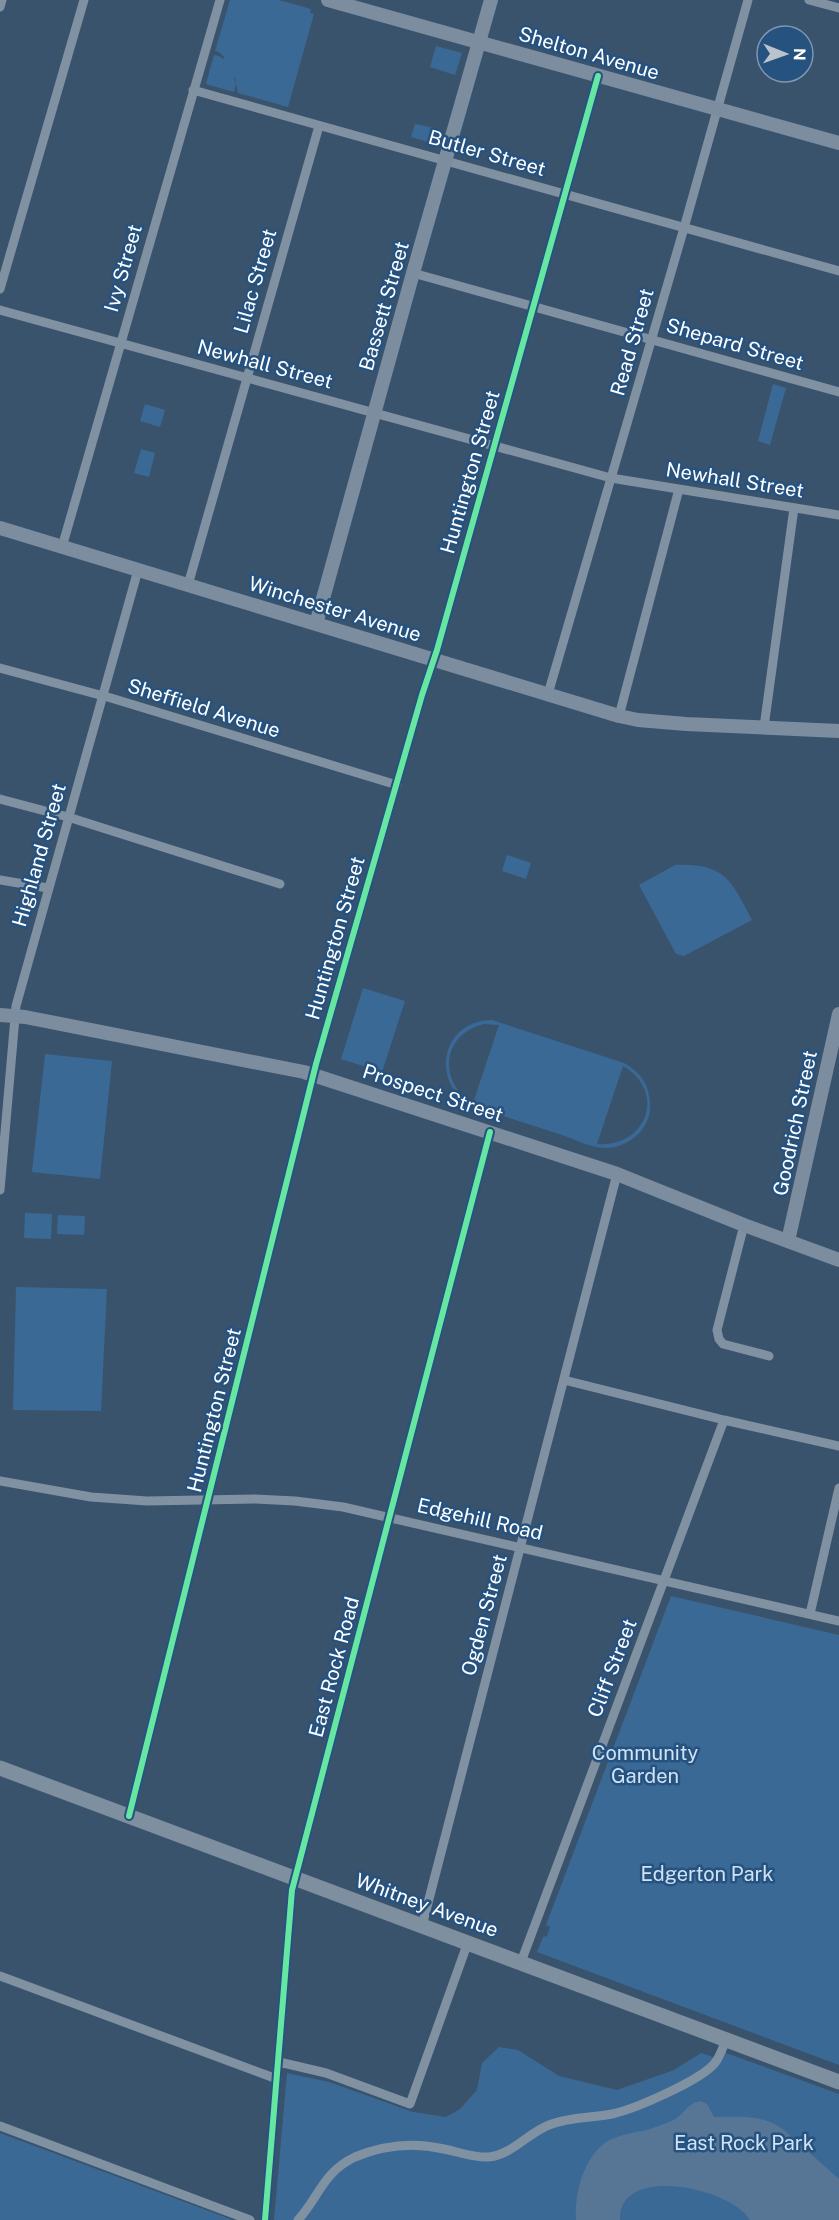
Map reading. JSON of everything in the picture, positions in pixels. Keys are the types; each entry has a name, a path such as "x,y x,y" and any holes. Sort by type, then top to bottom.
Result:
{"main road":[{"name":"Whitney Avenue","path":"0,1768 295,1880 468,1941 839,2082"}],"street":[{"path":"0,7 2,0"},
{"path":"0,289 84,0"},
{"name":"Ivy Street","path":"62,547 220,0"},
{"name":"Shelton Avenue","path":"328,0 354,3 480,43 839,143"},
{"name":"Bassett Street","path":"316,624 491,0"},
{"name":"Read Street","path":"548,694 748,0"},
{"path":"809,0 839,9"},
{"name":"Huntington Street","path":"129,1816 313,1076 495,447 598,76"},
{"name":"Butler Street","path":"193,90 839,271"},
{"name":"Lilac Street","path":"188,585 319,126"},
{"name":"Shepard Street","path":"413,273 839,392"},
{"name":"Newhall Street","path":"0,310 611,478 839,515"},
{"path":"619,716 679,489"},
{"path":"764,727 794,508"},
{"name":"Winchester Avenue","path":"0,528 619,716 656,722 839,731"},
{"name":"Highland Street","path":"0,1190 16,1006 138,570"},
{"name":"Sheffield Avenue","path":"0,668 102,696 397,785"},
{"path":"0,799 68,817 280,884"},
{"path":"0,880 48,888"},
{"name":"Goodrich Street","path":"788,1241 839,1014"},
{"name":"Prospect Street","path":"0,1015 243,1060 313,1076 617,1174 839,1260"},
{"name":"East Rock Road","path":"265,2220 292,1890 490,1132"},
{"name":"Ogden Street","path":"422,1926 617,1174"},
{"path":"744,1225 717,1330 719,1340 723,1344 769,1356"},
{"path":"564,1380 839,1446"},
{"name":"Cliff Street","path":"521,1962 724,1420"},
{"name":"Edgehill Road","path":"0,1481 91,1497 147,1501 255,1499 343,1507 839,1621"},
{"path":"810,1614 839,1488"},
{"path":"279,2062 326,2073 410,2104 468,1941"},
{"path":"0,1976 277,2079"},
{"path":"297,2220 329,2176 341,2165 356,2157 380,2148 406,2145 430,2146 480,2157 495,2156 506,2152 547,2125 622,2111 675,2088 714,2064 726,2039"},
{"path":"0,2126 250,2220"}],"green space":[{"path":"230,0 279,0 311,9 310,13 314,14 288,107 238,93 235,78 234,92 206,84 214,55 225,58 215,51"},
{"path":"436,46 462,53 455,75 430,67"},
{"path":"415,124 440,129 435,144 411,137"},
{"path":"773,384 786,388 770,445 758,441"},
{"path":"145,404 165,410 160,427 140,421"},
{"path":"141,449 155,453 149,477 134,473"},
{"path":"507,855 531,863 526,879 502,871"},
{"path":"675,865 692,865 716,871 732,884 752,920 684,956 676,954 639,885"},
{"path":"363,988 405,1001 382,1072 341,1059"},
{"path":"492,1020 624,1063 643,1079 648,1090 650,1112 643,1128 631,1140 623,1144 601,1148 473,1106 459,1096 450,1083 446,1069 447,1055 452,1041 461,1030 475,1023","holes":["484,1024 499,1025 473,1103 461,1094 454,1083 449,1059 460,1038 470,1029","623,1066 637,1077 645,1089 647,1103 645,1116 639,1128 628,1137 614,1143 597,1144"]},
{"path":"45,1054 112,1061 100,1179 32,1172"},
{"path":"25,1213 52,1214 51,1239 24,1238"},
{"path":"58,1215 85,1216 84,1235 57,1234"},
{"path":"16,1287 107,1289 101,1411 13,1410"},
{"name":"Edgerton Park","path":"671,1596 839,1635 839,2065 537,1952 543,1937 547,1936 550,1927 546,1925"},
{"name":"East Rock Park","path":"499,2047 518,2050 559,2076 617,2090 674,2070 701,2053 722,2060 726,2053 839,2094 839,2220 274,2220 287,2073 329,2082 413,2112 446,2117 460,2109 477,2090 482,2063"},
{"path":"0,2133 233,2220 0,2220"}],"shaded area":[{"path":"700,2101 707,2104 714,2117 760,2119 785,2131 839,2179 839,2220 750,2220 739,2208 722,2198 678,2187 656,2187 637,2191 624,2202 620,2220 576,2220 577,2198 583,2174 588,2163 603,2145 612,2139 670,2122 689,2106"}],"cycle path":[{"path":"129,1816 316,1064 437,650 598,76"},
{"path":"265,2220 292,1890 490,1132"}],"park label":[{"name":"Community Garden","path":"645,1764"}]}
